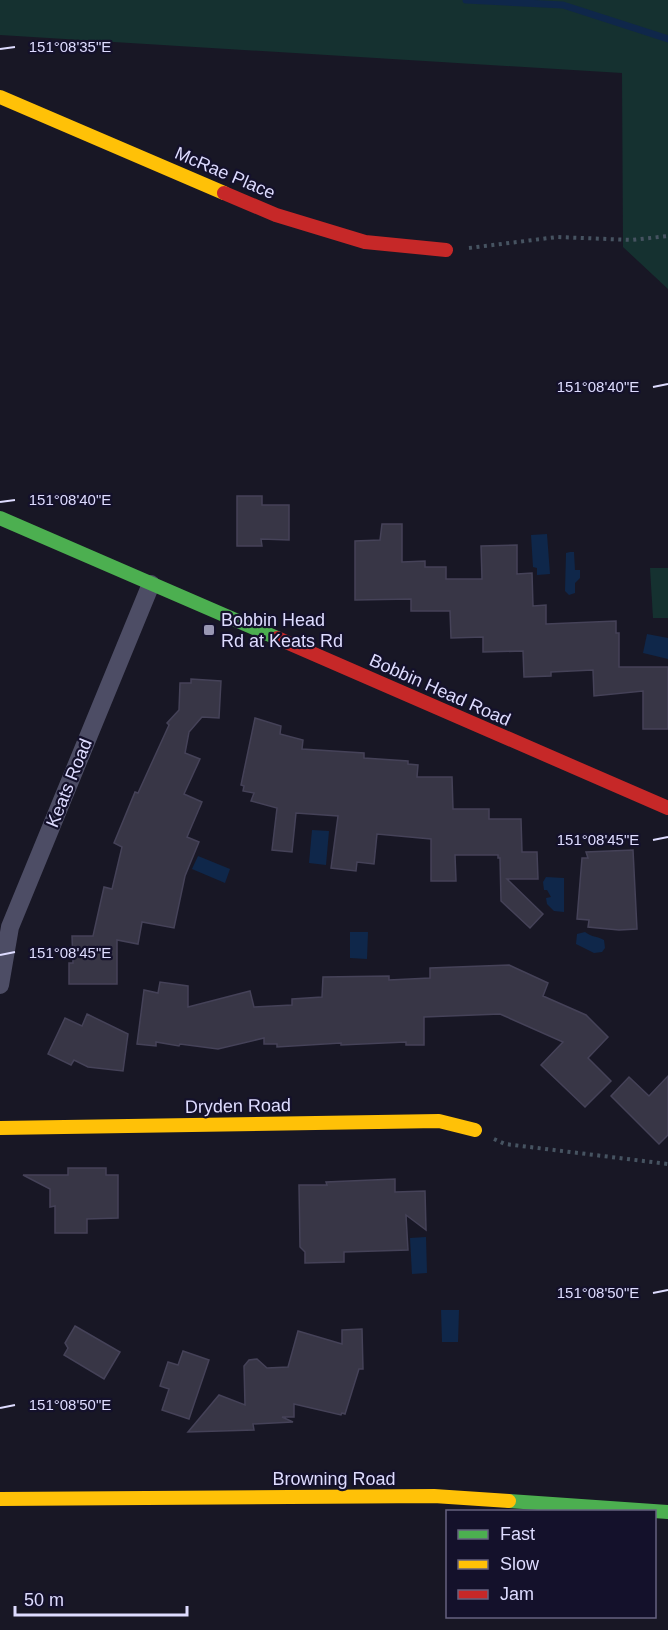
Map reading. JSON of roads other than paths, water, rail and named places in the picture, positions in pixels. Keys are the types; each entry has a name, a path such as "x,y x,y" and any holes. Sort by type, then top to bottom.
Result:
{"street":[{"name":"McRae Place","path":"0,97 276,214 365,242 446,250"},
{"name":"Bobbin Head Road","path":"0,518 668,808"},
{"name":"Keats Road","path":"0,985 10,927 151,584"},
{"name":"Dryden Road","path":"0,1128 439,1121 475,1130"},
{"name":"Browning Road","path":"0,1498 434,1496 639,1510"}],"water":[{"path":"547,534 550,574 537,575 537,568 533,567 531,535"},
{"path":"574,552 575,570 580,570 580,578 575,583 575,593 569,595 565,591 566,553"},
{"path":"647,634 668,638 668,659 643,653"},
{"path":"312,830 329,831 326,865 309,863"},
{"path":"198,856 230,869 225,883 192,869"},
{"path":"546,877 564,878 564,912 554,911 547,904 546,898 551,897 547,890 544,890 543,882"},
{"path":"350,932 368,932 367,959 350,958"},
{"path":"585,932 604,940 605,948 602,952 594,953 576,944 577,934"},
{"path":"426,1237 427,1273 412,1274 410,1238"},
{"path":"441,1310 459,1310 458,1342 442,1342"}],"waterway":[{"path":"466,0 563,5 668,39"}],"place":[{"name":"Bobbin Head Rd at Keats Rd","path":"209,630"}]}
